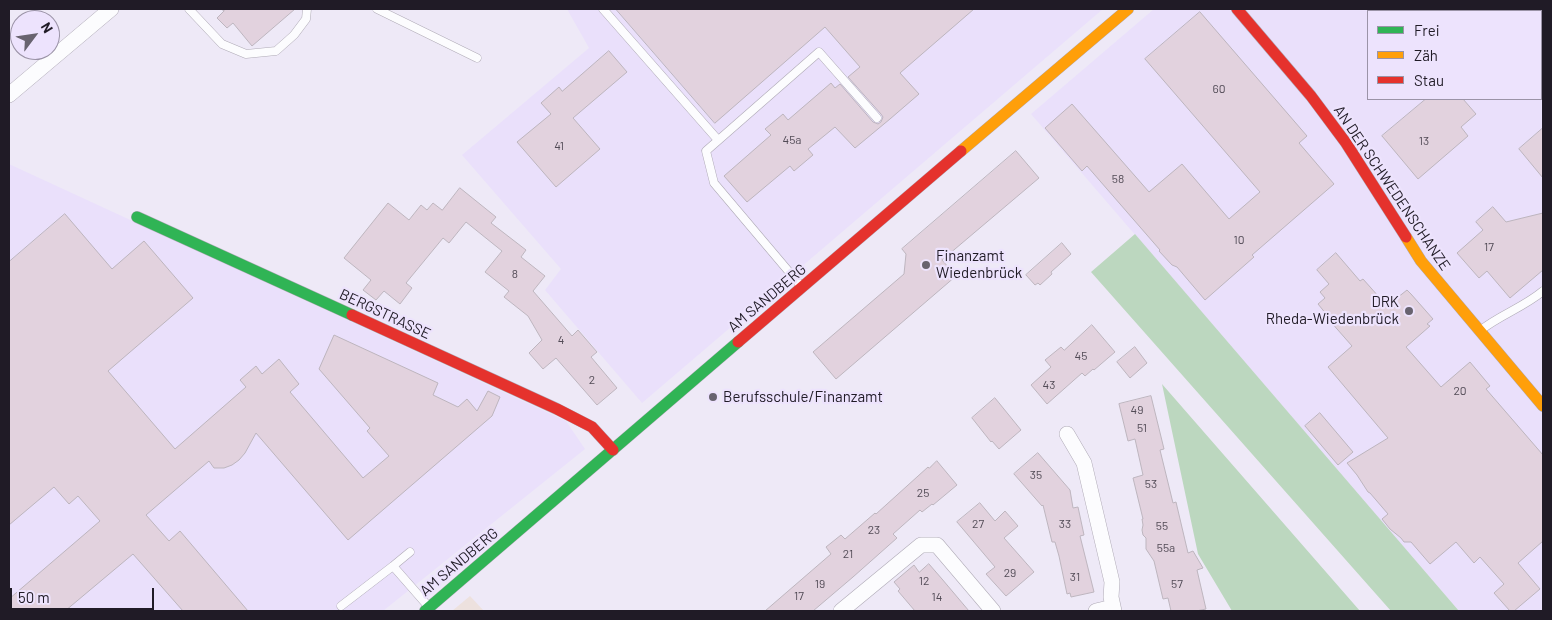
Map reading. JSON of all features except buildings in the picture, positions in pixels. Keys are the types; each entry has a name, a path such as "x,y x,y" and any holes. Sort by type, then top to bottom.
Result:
{"street":[{"path":"9,95 110,9"},
{"name":"AM SANDBERG","path":"429,610 1000,117 1128,9"},
{"name":"AN DER SCHWEDENSCHANZE","path":"1237,9 1311,96 1346,143 1421,261 1543,406"},
{"name":"BERGSTRASSE","path":"137,217 557,409 592,427 613,450"},
{"path":"1067,434 1084,463 1112,582 1111,597 1114,609 1096,611"},
{"path":"842,611 921,545 936,545 993,611"}],"lane":[{"path":"189,9 222,44 246,54 276,51 294,35 306,19 306,9"},
{"path":"377,9 477,58"},
{"path":"603,9 718,140"},
{"path":"803,288 714,183 706,151 819,52 877,118"},
{"path":"1479,331 1543,291"},
{"path":"341,606 410,552"},
{"path":"393,566 429,610"}],"shaded area":[{"path":"567,9 1103,9 642,403 545,290 561,269 462,155 589,48"},
{"path":"1154,9 1543,9 1543,611 1459,611 1031,114"},
{"path":"9,164 566,421 585,449 383,611 9,611"},
{"path":"470,596 484,611 452,611"}],"green space":[{"path":"1135,234 1459,611 1391,611 1091,272"},
{"path":"1162,384 1360,611 1232,611 1198,554"}],"traffic: fast":[{"path":"137,217 352,315"},
{"path":"425,611 738,342"}],"traffic: slow":[{"path":"961,151 1128,9"},
{"path":"1406,237 1421,261 1543,406"}],"traffic: jam":[{"path":"1237,9 1311,96 1346,143 1406,237"},
{"path":"738,342 961,151"},
{"path":"352,315 557,409 592,427 613,450"}],"place":[{"name":"Finanzamt Wiedenbrück","path":"926,265"},
{"name":"DRK Rheda-Wiedenbrück","path":"1409,311"},
{"name":"Berufsschule/Finanzamt","path":"713,397"}]}
